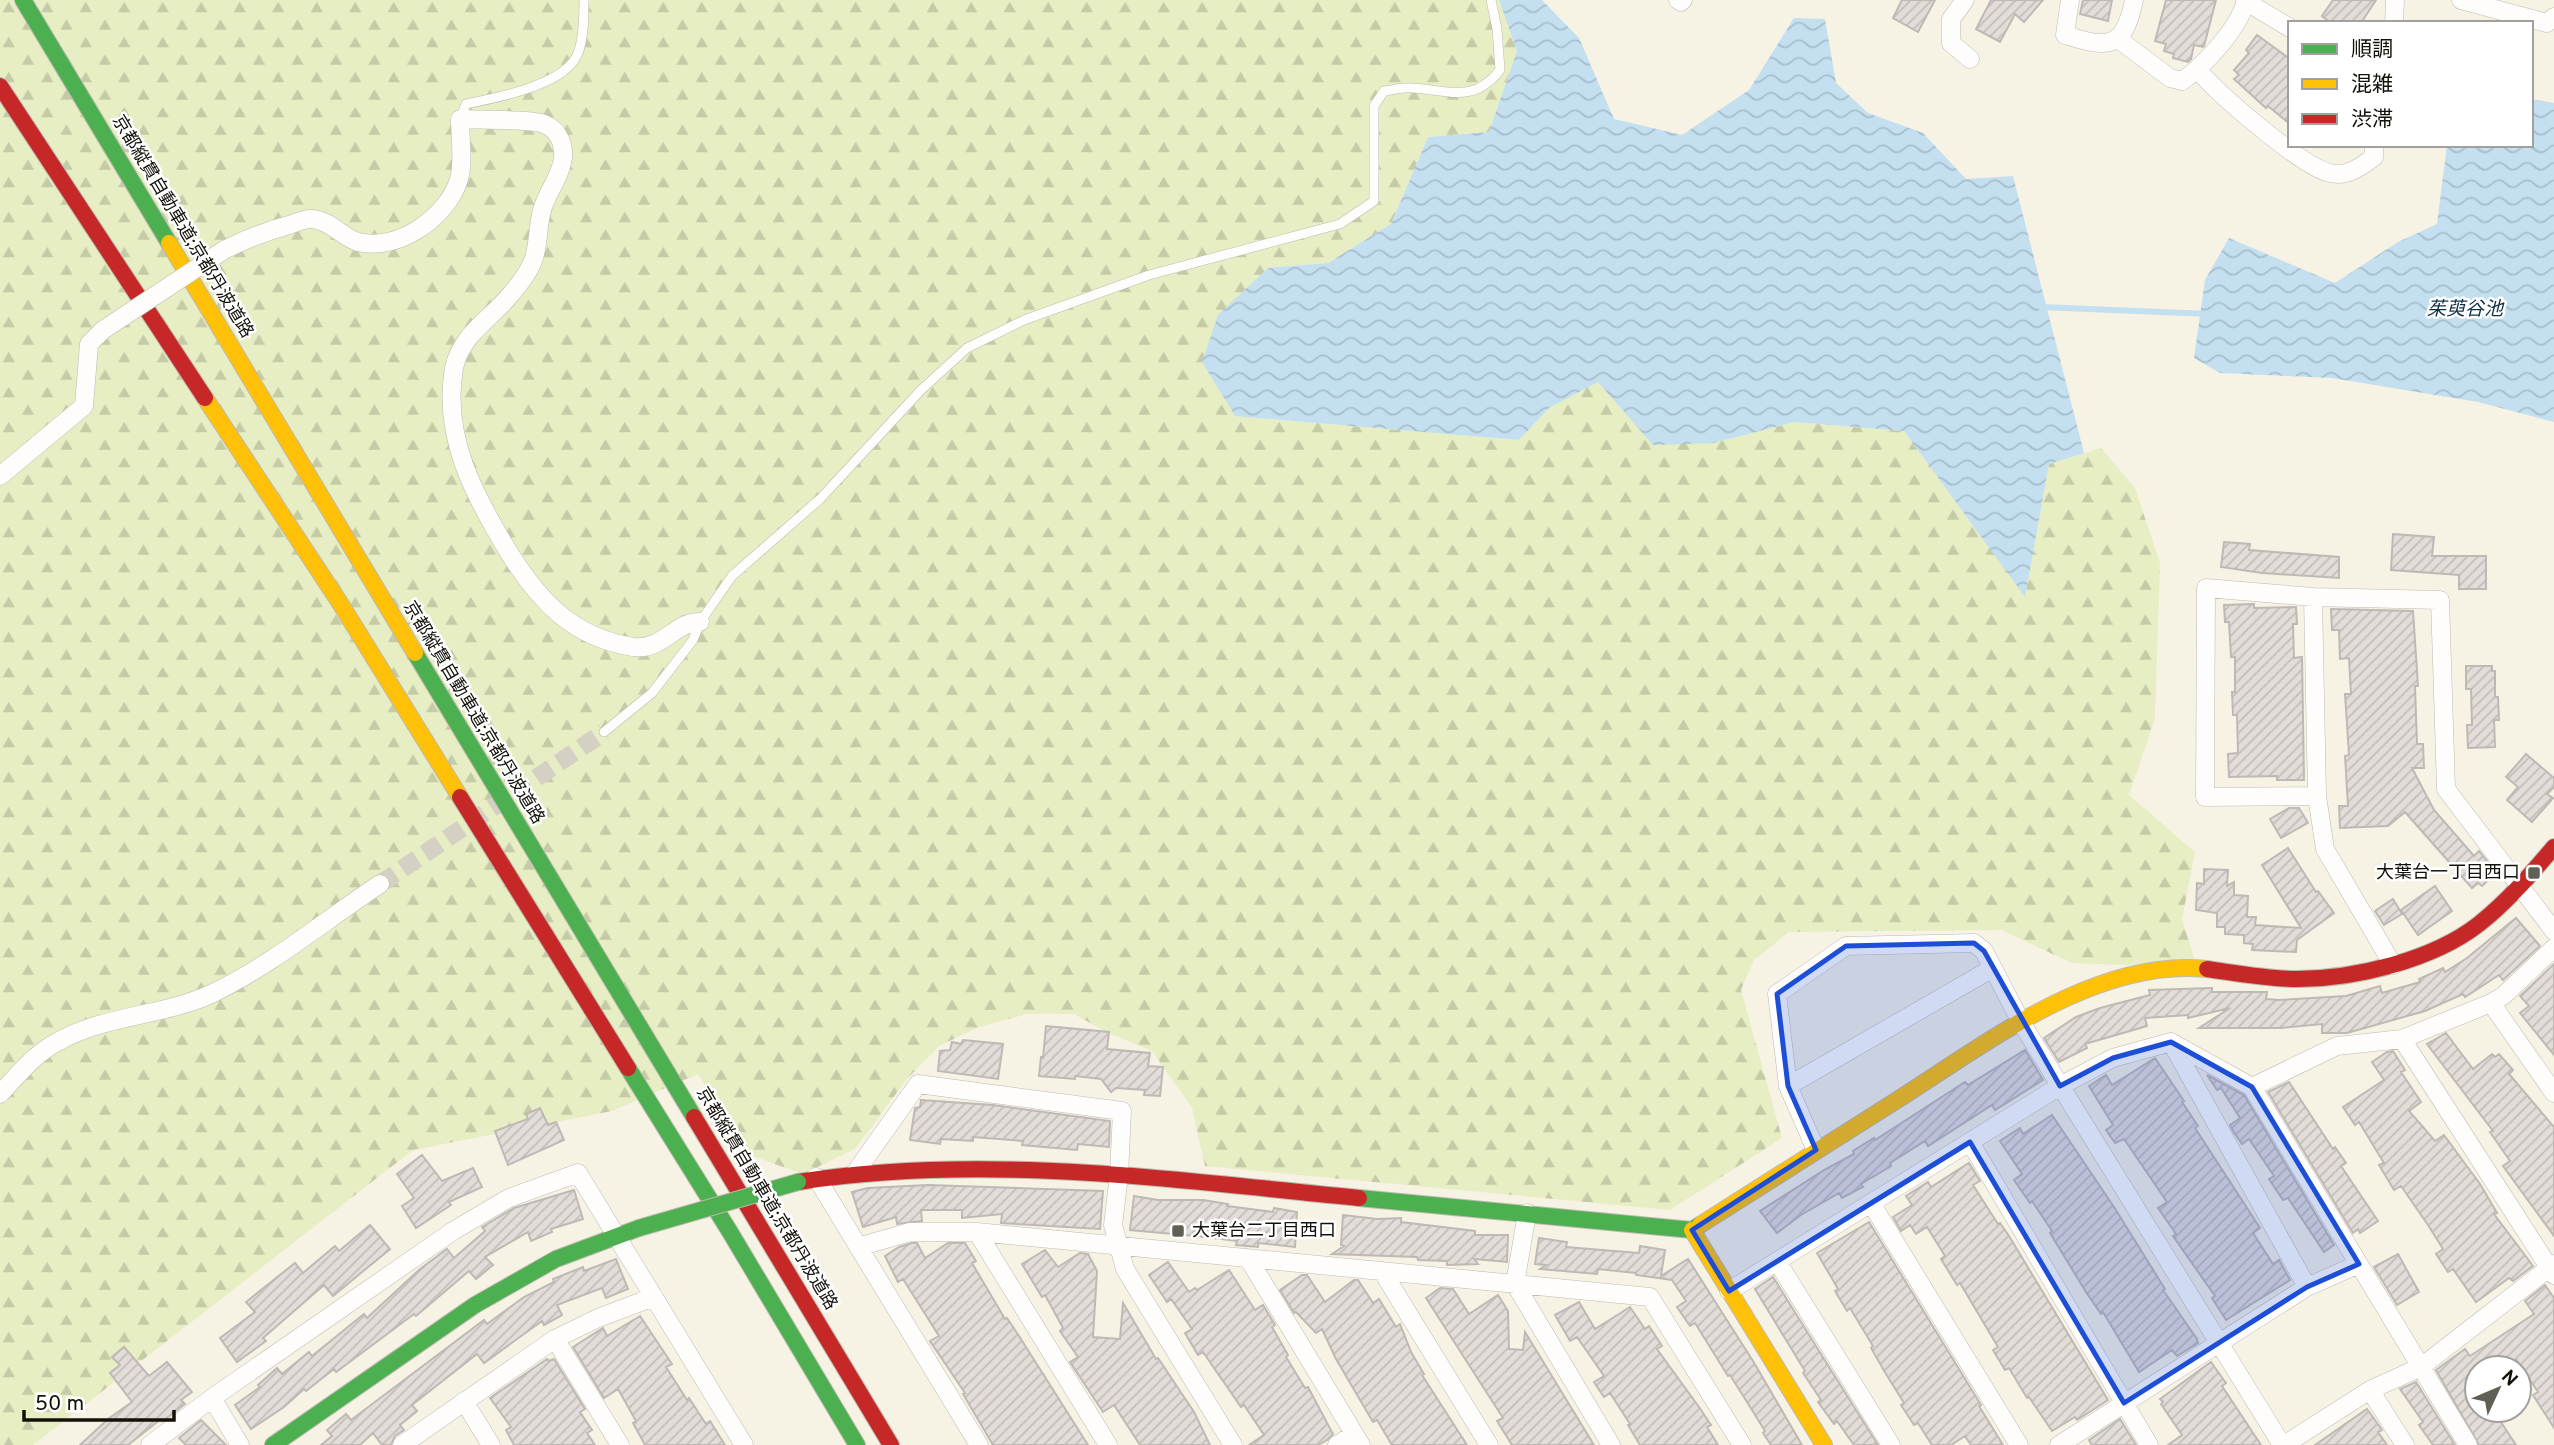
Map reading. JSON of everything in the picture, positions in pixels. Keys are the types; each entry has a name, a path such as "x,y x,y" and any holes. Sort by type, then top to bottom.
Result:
{"main road":[{"name":"京都縦貫自動車道;京都丹波道路","path":"23,0 891,1445"},
{"path":"0,86 340,603 730,1232 857,1445"},
{"path":"273,1445 475,1305 556,1259 639,1228 807,1180 855,1173 941,1168 1119,1175 1692,1230 2021,1022 2097,985 2140,973 2195,968 2296,979 2341,976 2393,965 2446,944 2478,925 2520,887 2554,847"},
{"path":"1692,1230 1824,1445"}],"street":[{"path":"1965,0 1951,19 1951,43 1970,59"},
{"path":"2070,0 2065,35 2097,45 2118,39 2130,23 2134,0"},
{"path":"2394,21 2395,0"},
{"path":"2461,0 2547,23 2554,17"},
{"path":"2118,39 2171,78 2182,81 2198,70 2243,14 2246,1 2288,27"},
{"path":"2198,70 2215,90 2311,166 2331,174 2353,172 2374,157 2374,147"},
{"path":"0,476 83,406 89,344 103,330 224,250 255,234 311,219 331,225 354,241 376,245 398,239 428,222 452,198 460,176 460,120 543,123 557,132 564,150 562,166 542,208 535,257 512,294 463,342 454,368 451,419 463,468 483,511 515,562 551,608 573,627 634,647 651,647 691,622 700,622"},
{"path":"2317,796 2205,797 2206,588 2313,597 2440,600 2446,789 2554,931"},
{"path":"2313,597 2317,796 2325,849 2393,965"},
{"path":"0,1094 28,1064 58,1041 94,1026 208,995 251,973 380,884"},
{"path":"1816,1150 1788,1086 1777,993 1846,946 1973,943 1984,951 2021,1022 2283,1445 2370,1390 2421,1367 2552,1269 2402,1039"},
{"path":"2252,1087 2337,1046 2402,1039 2491,1003 2503,996 2554,948"},
{"path":"1788,1086 1993,968"},
{"path":"2491,1003 2554,1093"},
{"path":"2171,1042 2308,1287"},
{"path":"1729,1291 2060,1086 2113,1058 2171,1042 2252,1087 2468,1445"},
{"path":"855,1173 918,1084 1122,1111 1119,1175 1112,1225 1117,1245 1125,1269 1233,1445"},
{"path":"1969,1142 2149,1445"},
{"path":"150,1445 212,1398 453,1231 509,1198 578,1173 744,1445"},
{"path":"807,1180 858,1247 979,1445"},
{"path":"1871,1203 2019,1445"},
{"path":"1527,1213 1515,1284 1611,1445"},
{"path":"858,1247 910,1233 977,1232 1650,1297 1742,1445"},
{"path":"977,1232 1108,1445"},
{"path":"1248,1258 1358,1440 1337,1445"},
{"path":"1777,1261 1891,1445"},
{"path":"2059,1445 2308,1287 2359,1264"},
{"path":"1382,1271 1489,1445"},
{"path":"402,1445 555,1339 598,1318 654,1297"},
{"path":"555,1339 620,1445"},
{"path":"2370,1390 2405,1445"},
{"path":"212,1398 240,1445"},
{"path":"464,1401 491,1445"}],"lane":[{"path":"460,120 466,104 496,98 551,80 576,59 583,26 584,0"},
{"path":"604,732 652,693 693,640 700,622 732,576 820,499 921,390 967,348 1024,320 1149,275 1340,224 1374,201 1374,106 1384,91 1409,87 1465,94 1490,83 1500,70 1497,29 1491,0"}],"highlighted area":[{"path":"1974,943 1984,951 2060,1086 2113,1058 2171,1042 2252,1087 2359,1264 2307,1287 2124,1403 1970,1142 1729,1291 1692,1230 1816,1150 1788,1086 1777,994 1846,946"}],"green space":[{"path":"0,0 1499,0 1517,51 1489,132 1428,137 1391,224 1328,263 1268,268 1235,416 1519,440 1549,408 1598,381 1713,443 1794,422 1904,431 2025,596 2049,464 2101,448 2135,488 2160,563 2155,718 2129,795 2195,852 2182,919 2197,968 2072,963 2001,930 1789,932 1754,960 1741,990 1782,1138 1670,1210 1205,1166 1192,1108 1152,1051 1108,1033 1074,1014 1027,1014 979,1027 939,1046 907,1079 855,1149 803,1174 744,1153 698,1074 612,1111 413,1150 33,1445 0,1445"}],"water":[{"path":"1499,0 1542,0 1579,38 1614,119 1682,135 1749,90 1794,18 1825,19 1836,83 1868,113 1923,133 1966,179 2013,176 2084,453 2049,464 2025,597 1904,431 1794,422 1713,443 1653,445 1598,382 1549,408 1519,440 1235,416 1202,362 1218,315 1268,268 1328,263 1391,224 1428,137 1489,132 1517,51"},
{"name":"茱萸谷池","path":"2533,99 2554,103 2554,422 2478,402 2332,378 2220,373 2194,358 2205,280 2229,238 2335,283 2398,242 2437,224 2447,147 2533,147"}],"building":[{"path":"1902,0 1935,0 1918,32 1893,18"},
{"path":"1991,0 2043,0 2024,22 2015,14 2000,42 1976,29"},
{"path":"2083,0 2112,0 2108,21 2080,14"},
{"path":"2166,0 2216,0 2204,46 2194,45 2188,62 2173,58 2174,54 2164,51 2166,44 2155,41"},
{"path":"2333,0 2376,0 2362,21 2328,21 2322,16"},
{"path":"2257,35 2288,58 2288,122 2268,106 2266,108 2234,79 2239,75 2234,70 2249,53 2246,50"},
{"path":"2393,534 2434,537 2432,556 2486,556 2486,589 2459,589 2459,575 2391,570"},
{"path":"2224,542 2250,544 2249,550 2339,557 2339,578 2262,573 2221,567"},
{"path":"2254,604 2254,608 2296,607 2297,624 2293,624 2294,658 2302,657 2304,780 2277,780 2277,776 2229,777 2228,754 2238,753 2237,715 2233,715 2232,692 2235,692 2235,657 2231,657 2229,622 2225,622 2224,605"},
{"path":"2331,609 2413,611 2418,686 2415,686 2417,744 2423,744 2424,768 2412,768 2434,810 2474,856 2479,851 2496,873 2482,886 2478,883 2472,888 2405,812 2388,826 2340,828 2339,806 2348,806 2345,756 2349,755 2345,694 2351,694 2349,658 2340,659 2339,630 2332,630"},
{"path":"2466,666 2492,666 2492,671 2495,671 2495,697 2498,697 2499,720 2494,720 2495,747 2468,748 2467,725 2472,725 2471,689 2466,689"},
{"path":"2526,754 2554,778 2554,787 2547,794 2553,798 2532,822 2507,800 2518,787 2506,777"},
{"path":"2289,808 2299,808 2308,823 2281,838 2270,819"},
{"path":"2288,848 2316,892 2318,891 2334,913 2297,940 2296,952 2252,950 2253,944 2244,943 2244,935 2225,934 2225,927 2217,927 2217,913 2196,910 2197,883 2204,884 2204,869 2228,870 2227,886 2234,882 2234,895 2248,896 2247,917 2256,917 2255,925 2301,928 2262,865"},
{"path":"2435,886 2452,911 2418,935 2401,910"},
{"path":"2393,899 2402,914 2384,925 2375,911"},
{"path":"2516,918 2540,946 2503,980 2499,975 2465,997 2463,994 2425,1011 2347,1033 2322,1033 2322,1024 2280,1028 2199,1028 2230,1008 2188,1018 2188,1015 2145,1018 2147,1026 2085,1044 2087,1048 2059,1062 2044,1038 2076,1017 2150,995 2149,990 2212,988 2212,992 2267,992 2266,999 2279,1000 2346,996 2380,986 2382,993 2420,982 2419,979 2443,968 2445,972 2467,958"},
{"path":"2554,964 2554,1055 2520,1013 2529,1006 2520,996"},
{"path":"1046,1026 1109,1032 1107,1049 1150,1053 1148,1066 1163,1067 1160,1096 1144,1095 1145,1090 1116,1088 1111,1092 1101,1079 1039,1076"},
{"path":"2446,1033 2473,1069 2492,1054 2495,1057 2499,1054 2513,1070 2509,1074 2554,1127 2554,1236 2503,1166 2510,1161 2490,1132 2493,1131 2427,1044"},
{"path":"963,1040 1003,1044 998,1079 938,1071 940,1051 950,1050 952,1042 961,1044"},
{"path":"2025,1050 2043,1080 1995,1110 1992,1105 1928,1146 1925,1141 1861,1184 1863,1187 1842,1198 1839,1193 1801,1215 1777,1233 1760,1211 1965,1082 1968,1085"},
{"path":"2393,1051 2405,1070 2401,1072 2421,1102 2409,1111 2435,1141 2444,1135 2480,1184 2497,1213 2494,1214 2533,1266 2513,1281 2509,1278 2476,1302 2453,1269 2448,1272 2436,1254 2443,1249 2428,1225 2401,1186 2394,1190 2379,1165 2384,1163 2359,1122 2355,1125 2343,1107 2384,1080 2372,1062"},
{"path":"2155,1058 2184,1101 2182,1102 2198,1126 2195,1128 2260,1228 2253,1233 2273,1264 2279,1260 2290,1280 2226,1320 2212,1298 2215,1296 2173,1236 2176,1234 2158,1208 2167,1202 2124,1139 2115,1143 2106,1130 2113,1125 2089,1086 2106,1075 2112,1085"},
{"path":"2207,1075 2244,1095 2334,1245 2324,1252 2288,1198 2283,1200 2269,1179 2274,1176 2249,1139 2242,1144 2233,1131 2230,1125 2240,1118 2221,1088 2217,1090"},
{"path":"2289,1082 2333,1149 2335,1147 2346,1163 2341,1166 2378,1221 2360,1233 2358,1229 2353,1233 2268,1092"},
{"path":"921,1100 993,1105 1110,1121 1109,1147 1078,1144 1077,1150 1022,1145 1023,1141 973,1137 973,1141 941,1139 940,1144 910,1140 915,1108 920,1107"},
{"path":"540,1108 548,1125 556,1122 564,1140 508,1165 495,1131 528,1119 526,1114"},
{"path":"2052,1115 2197,1339 2198,1343 2177,1356 2172,1350 2139,1372 2103,1312 2101,1314 2086,1292 2050,1233 2052,1231 2014,1180 2022,1174 2000,1141 2020,1128 2023,1134"},
{"path":"422,1155 442,1181 473,1168 482,1187 449,1202 451,1205 416,1228 402,1206 414,1198 397,1174"},
{"path":"1969,1163 1980,1181 1973,1185 2009,1236 2108,1400 2077,1420 2075,1417 2052,1431 2009,1368 2005,1370 1993,1350 1998,1347 1960,1283 1957,1285 1941,1259 1945,1256 1927,1227 1916,1234 1910,1225 1901,1231 1893,1217 1912,1205 1906,1196 1928,1182 1931,1187"},
{"path":"928,1185 1103,1191 1100,1229 1001,1223 1002,1214 962,1218 962,1210 921,1210 922,1221 897,1224 896,1217 863,1227 852,1192 868,1188"},
{"path":"574,1190 583,1219 551,1229 552,1232 531,1241 528,1232 485,1257 493,1265 476,1279 469,1271 416,1316 414,1314 336,1372 334,1369 306,1391 304,1389 284,1407 251,1429 235,1405 260,1387 258,1385 277,1368 282,1374 309,1352 312,1356 364,1314 367,1318 420,1269 447,1249 454,1258 485,1231 482,1227 514,1208"},
{"path":"1134,1196 1158,1200 1203,1200 1273,1212 1274,1208 1297,1212 1295,1247 1258,1243 1258,1247 1236,1245 1237,1241 1130,1230"},
{"path":"1343,1215 1377,1219 1401,1218 1401,1222 1475,1231 1475,1235 1508,1235 1507,1262 1474,1259 1478,1264 1447,1265 1447,1261 1418,1260 1417,1257 1332,1254 1344,1246 1341,1245"},
{"path":"1869,1222 2003,1445 1971,1445 1965,1436 1951,1445 1932,1445 1918,1423 1914,1425 1901,1405 1904,1403 1871,1348 1873,1346 1850,1308 1847,1311 1835,1291 1838,1289 1817,1253"},
{"path":"370,1225 390,1249 333,1296 324,1285 263,1338 266,1341 237,1362 220,1338 255,1312 246,1302 295,1263 303,1273 335,1246 339,1251"},
{"path":"1539,1238 1567,1242 1566,1247 1639,1253 1640,1246 1665,1250 1661,1276 1688,1259 1753,1361 1802,1445 1771,1445 1747,1402 1695,1323 1690,1326 1677,1307 1686,1301 1672,1280 1598,1269 1597,1274 1540,1269 1546,1265 1535,1264"},
{"path":"917,1243 925,1258 948,1243 965,1243 976,1261 972,1263 1005,1319 1007,1318 1019,1336 1088,1445 993,1445 963,1394 965,1393 930,1341 939,1336 903,1279 898,1282 885,1256"},
{"path":"1045,1250 1058,1267 1080,1253 1088,1254 1097,1271 1093,1337 1120,1339 1123,1303 1156,1359 1158,1358 1194,1412 1210,1445 1140,1445 1114,1405 1103,1412 1070,1362 1078,1357 1060,1331 1063,1328 1045,1295 1042,1297 1022,1264"},
{"path":"2398,1254 2419,1292 2397,1305 2374,1267"},
{"path":"616,1259 628,1289 606,1298 602,1288 557,1305 562,1315 544,1325 542,1321 484,1363 477,1354 412,1405 417,1411 400,1425 404,1430 395,1436 391,1445 382,1445 373,1433 360,1445 321,1445 332,1436 327,1430 346,1414 351,1420 484,1320 487,1324 524,1297 554,1282 553,1279 583,1267 584,1271"},
{"path":"1168,1262 1189,1292 1195,1288 1197,1290 1229,1270 1255,1310 1263,1305 1275,1325 1272,1327 1288,1355 1286,1357 1305,1388 1308,1387 1333,1434 1327,1440 1318,1445 1249,1445 1264,1435 1203,1352 1198,1355 1185,1333 1192,1329 1171,1299 1167,1302 1149,1275"},
{"path":"1302,1275 1307,1275 1325,1302 1354,1280 1358,1280 1373,1303 1379,1299 1396,1327 1400,1324 1411,1352 1424,1374 1422,1375 1467,1445 1392,1445 1377,1420 1373,1422 1336,1359 1322,1329 1316,1333 1294,1313 1280,1290"},
{"path":"1773,1277 1878,1445 1854,1445 1837,1421 1834,1424 1818,1402 1821,1400 1803,1373 1805,1371 1755,1289"},
{"path":"2545,1285 2554,1298 2554,1428 2533,1395 2538,1392 2533,1384 2533,1354 2473,1354 2534,1314 2525,1301"},
{"path":"1440,1288 1453,1289 1469,1314 1498,1295 1508,1311 1509,1349 1523,1350 1525,1332 1594,1445 1512,1445 1497,1421 1503,1418 1426,1298"},
{"path":"1579,1302 1595,1329 1630,1307 1645,1329 1649,1326 1662,1346 1657,1349 1711,1425 1707,1427 1718,1445 1640,1445 1610,1393 1604,1397 1594,1382 1604,1376 1577,1337 1570,1341 1555,1315"},
{"path":"640,1316 672,1364 666,1367 687,1400 689,1398 706,1424 710,1421 725,1445 645,1445 633,1423 636,1421 618,1389 604,1398 573,1347 603,1328 607,1336"},
{"path":"124,1347 149,1376 167,1362 192,1392 181,1400 185,1404 128,1445 80,1445 108,1419 132,1402 110,1373 120,1365 112,1357"},
{"path":"2465,1349 2469,1354 2463,1354 2463,1417 2436,1370"},
{"path":"547,1359 554,1359 585,1409 580,1412 592,1430 587,1433 595,1445 514,1445 506,1430 511,1427 490,1398"},
{"path":"2211,1362 2226,1383 2222,1386 2261,1445 2168,1445 2182,1435 2160,1399"},
{"path":"2416,1382 2455,1445 2433,1445 2419,1425 2423,1422 2400,1389"},
{"path":"2367,1409 2382,1430 2378,1432 2387,1445 2315,1445"},
{"path":"2120,1419 2136,1445 2092,1445 2089,1440"},
{"path":"201,1420 226,1445 186,1445 179,1438"},
{"path":"2467,1424 2502,1424 2516,1445 2479,1445"}],"waterway":[{"path":"2041,307 2209,314"}],"tunnel":[{"path":"380,884 604,732"}],"traffic: fast":[{"path":"23,0 169,243"},
{"path":"415,653 694,1117"},
{"path":"628,1068 857,1445"},
{"path":"639,1228 798,1182"},
{"path":"1359,1198 1692,1230 1700,1225"},
{"path":"273,1445 475,1305 556,1259 639,1228"}],"traffic: slow":[{"path":"169,243 415,653"},
{"path":"205,398 340,603 460,797"},
{"path":"1700,1225 2003,1032 2042,1010 2082,991 2123,977 2165,969 2207,969"},
{"path":"1692,1230 1824,1445"}],"traffic: jam":[{"path":"0,86 205,398"},
{"path":"460,797 628,1068"},
{"path":"2207,969 2275,978 2320,978 2368,971 2416,957 2439,948 2479,924 2509,897 2554,847"},
{"path":"694,1117 891,1445"},
{"path":"798,1182 938,1170 1079,1172 1359,1198"}],"place":[{"name":"大葉台一丁目西口","path":"2534,873"},
{"name":"大葉台二丁目西口","path":"1178,1231"}]}
